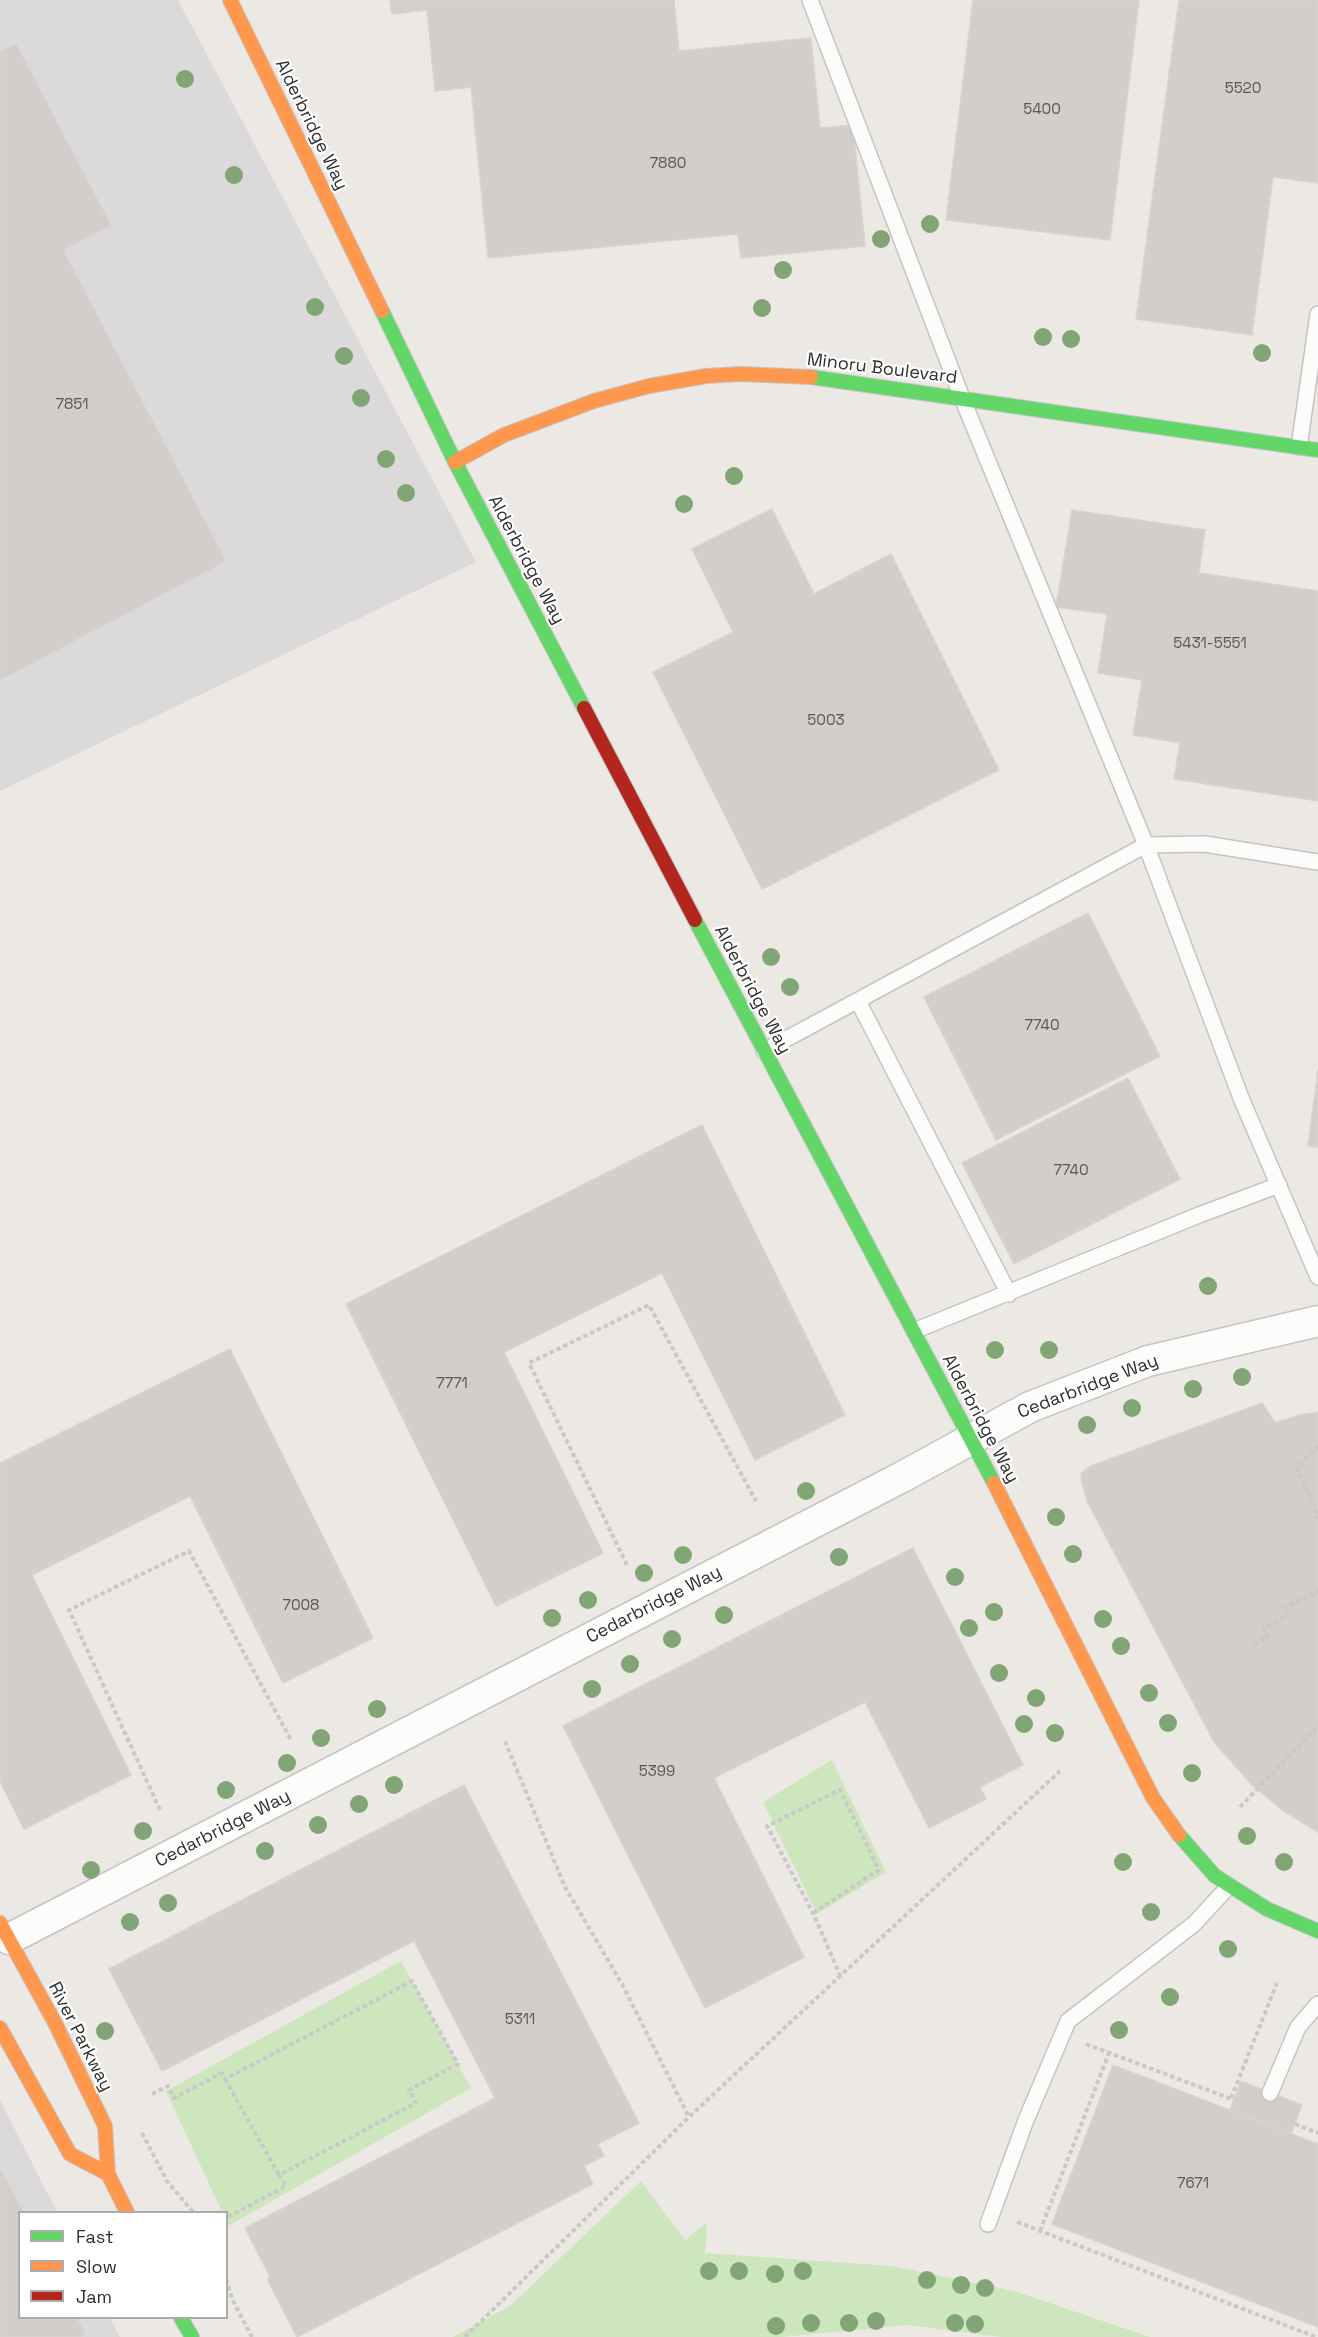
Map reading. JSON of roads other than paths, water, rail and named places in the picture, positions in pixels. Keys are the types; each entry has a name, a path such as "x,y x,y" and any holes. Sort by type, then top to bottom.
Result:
{"street":[{"name":"Alderbridge Way","path":"230,0 455,462 764,1051 972,1439 1153,1798 1181,1838 1215,1876 1267,1910 1318,1930"},
{"name":"Minoru Boulevard","path":"455,462 504,435 594,401 649,386 706,376 772,374 818,377 1318,450"},
{"name":"Cedarbridge Way","path":"5,1931 972,1439 1030,1407 1148,1360 1318,1321"},
{"name":"River Parkway","path":"5,1931 55,2023 105,2126 108,2174 126,2211"},
{"path":"0,2028 70,2154 108,2174"},
{"path":"182,2319 192,2337"}],"lane":[{"path":"810,0 962,398 1146,845 1241,1098 1318,1277"},
{"path":"1299,447 1318,314"},
{"path":"764,1051 1146,845 1205,844 1318,862"},
{"path":"858,1001 1009,1294"},
{"path":"914,1331 1199,1215 1279,1185"},
{"path":"990,2218 1060,2034 1068,2021 1194,1924 1229,1886"},
{"path":"1270,2093 1298,2027 1318,2004"}]}
